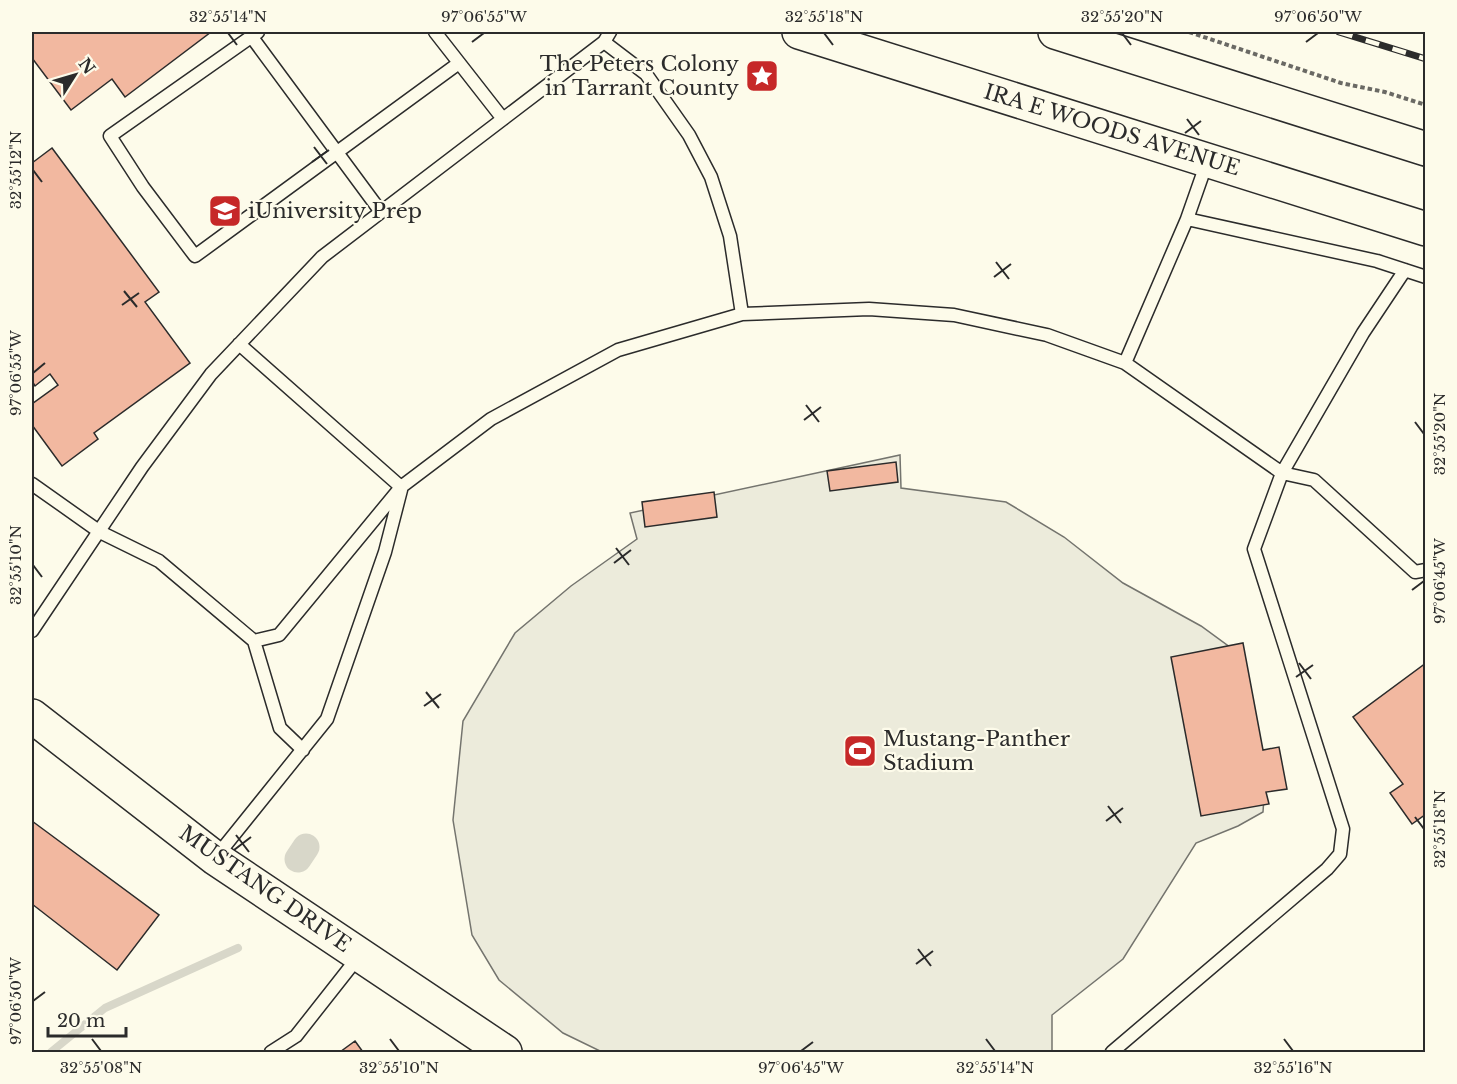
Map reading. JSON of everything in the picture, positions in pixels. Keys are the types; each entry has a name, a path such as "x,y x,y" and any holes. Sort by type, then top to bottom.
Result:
{"main road":[{"name":"IRA E WOODS AVENUE","path":"799,32 1425,229"},
{"path":"1055,32 1425,149"},
{"name":"MUSTANG DRIVE","path":"32,716 215,858 505,1053"}],"lane":[{"path":"435,32 502,120"},
{"path":"381,212 338,151 254,34 110,136 142,187 195,256 338,151 459,63"},
{"path":"32,631 142,467 211,374 321,257 607,37 646,74 689,135 711,177 730,236 742,314"},
{"path":"1125,363 1187,219 1208,160"},
{"path":"1187,219 1377,261 1425,277"},
{"path":"1112,1053 1327,869 1340,854 1342,829 1254,549 1282,473 1362,333 1405,270"},
{"path":"254,641 279,635 402,487 491,419 618,351 742,314 869,309 954,315 1047,335 1125,363 1282,473 1314,480 1415,572 1425,570"},
{"path":"240,344 402,487"},
{"path":"32,484 100,532 159,561 254,641 280,728 303,750"},
{"path":"215,858 327,719 385,552 402,487"},
{"path":"271,1053 296,1035 359,955"}],"path":[{"path":"1189,32 1341,82 1425,105"}],"shaded area":[{"name":"Mustang-Panther Stadium","path":"900,455 901,488 1006,502 1064,537 1123,583 1201,626 1242,656 1265,782 1263,812 1238,826 1196,843 1123,959 1052,1015 1052,1052 602,1052 563,1033 499,980 472,935 453,820 463,721 515,633 571,586 637,539 630,513"}],"building":[{"path":"32,32 211,32 125,97 112,79 71,110 32,58"},
{"path":"52,148 159,292 145,302 190,363 94,433 98,439 62,466 32,425 32,404 58,385 50,374 35,386 32,381 32,163"},
{"path":"896,462 898,482 830,491 827,471"},
{"path":"714,492 717,517 645,527 642,502"},
{"path":"1243,643 1263,750 1279,747 1287,789 1266,792 1269,804 1201,816 1171,657"},
{"path":"1426,663 1426,814 1412,824 1390,793 1403,784 1353,717"},
{"path":"32,821 159,915 117,970 32,904"},
{"path":"355,1041 363,1052 340,1052"}],"waterway":[{"path":"298,859 306,847"},
{"path":"51,1052 105,1008 238,948"}],"railway":[{"path":"1339,32 1426,59"}],"place":[{"name":"The Peters Colony in Tarrant County","path":"762,76"},
{"name":"iUniversity Prep","path":"225,211"},
{"name":"Mustang-Panther Stadium","path":"860,751"}]}
